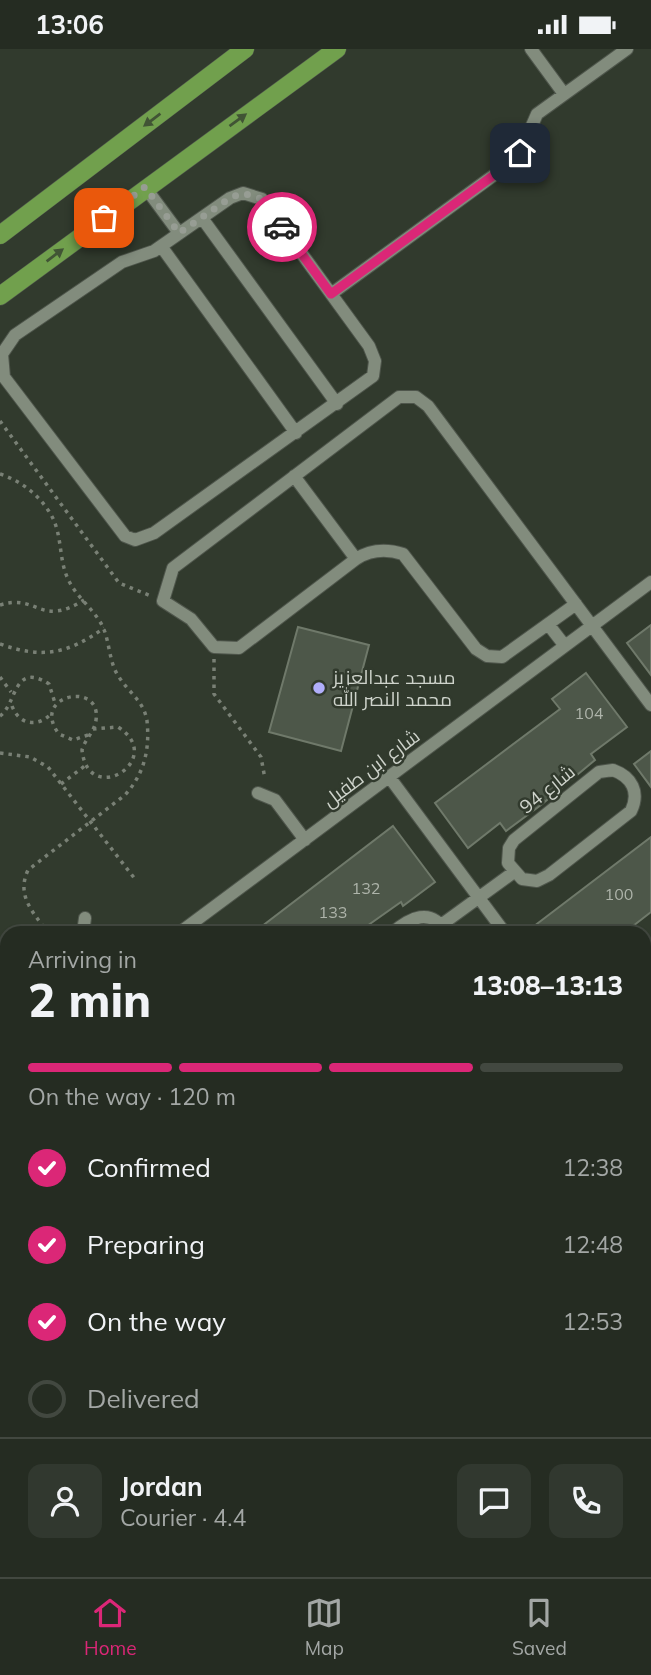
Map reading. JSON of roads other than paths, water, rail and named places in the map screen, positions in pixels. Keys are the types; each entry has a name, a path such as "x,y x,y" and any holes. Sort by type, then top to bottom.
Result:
{"main road":[{"path":"0,235 245,49"},
{"path":"0,296 145,187 337,49"}],"street":[{"path":"531,49 564,94"},
{"path":"331,294 512,162 520,153 537,114 627,49"},
{"path":"145,187 179,233"},
{"path":"236,194 256,195 331,294 369,346 375,361 373,376 154,533 135,540 117,530 4,377 2,354 15,335 122,262 161,246 236,194"},
{"path":"202,218 337,404"},
{"path":"161,246 296,433"},
{"path":"576,604 502,657 487,656 476,649 403,554 377,551 356,559 239,648 214,647 191,619 163,601 173,568 399,397 416,397 428,406 576,604 651,705"},
{"path":"294,476 356,559"},
{"name":"شارع ابن طفيل","path":"188,926 651,582"},
{"path":"548,624 565,646"},
{"name":"شارع 94","path":"606,771 622,773 630,780 636,798 632,811 537,881 522,879 514,872 507,857 514,840 578,789 606,771"},
{"path":"390,778 500,926"},
{"path":"263,794 305,840"},
{"path":"447,926 514,872"},
{"path":"402,926 417,916 434,919 441,926"},
{"path":"84,926 85,918"}],"place":[{"name":"مسجد عبدالعزيز محمد النصر الله","path":"319,688"}]}
